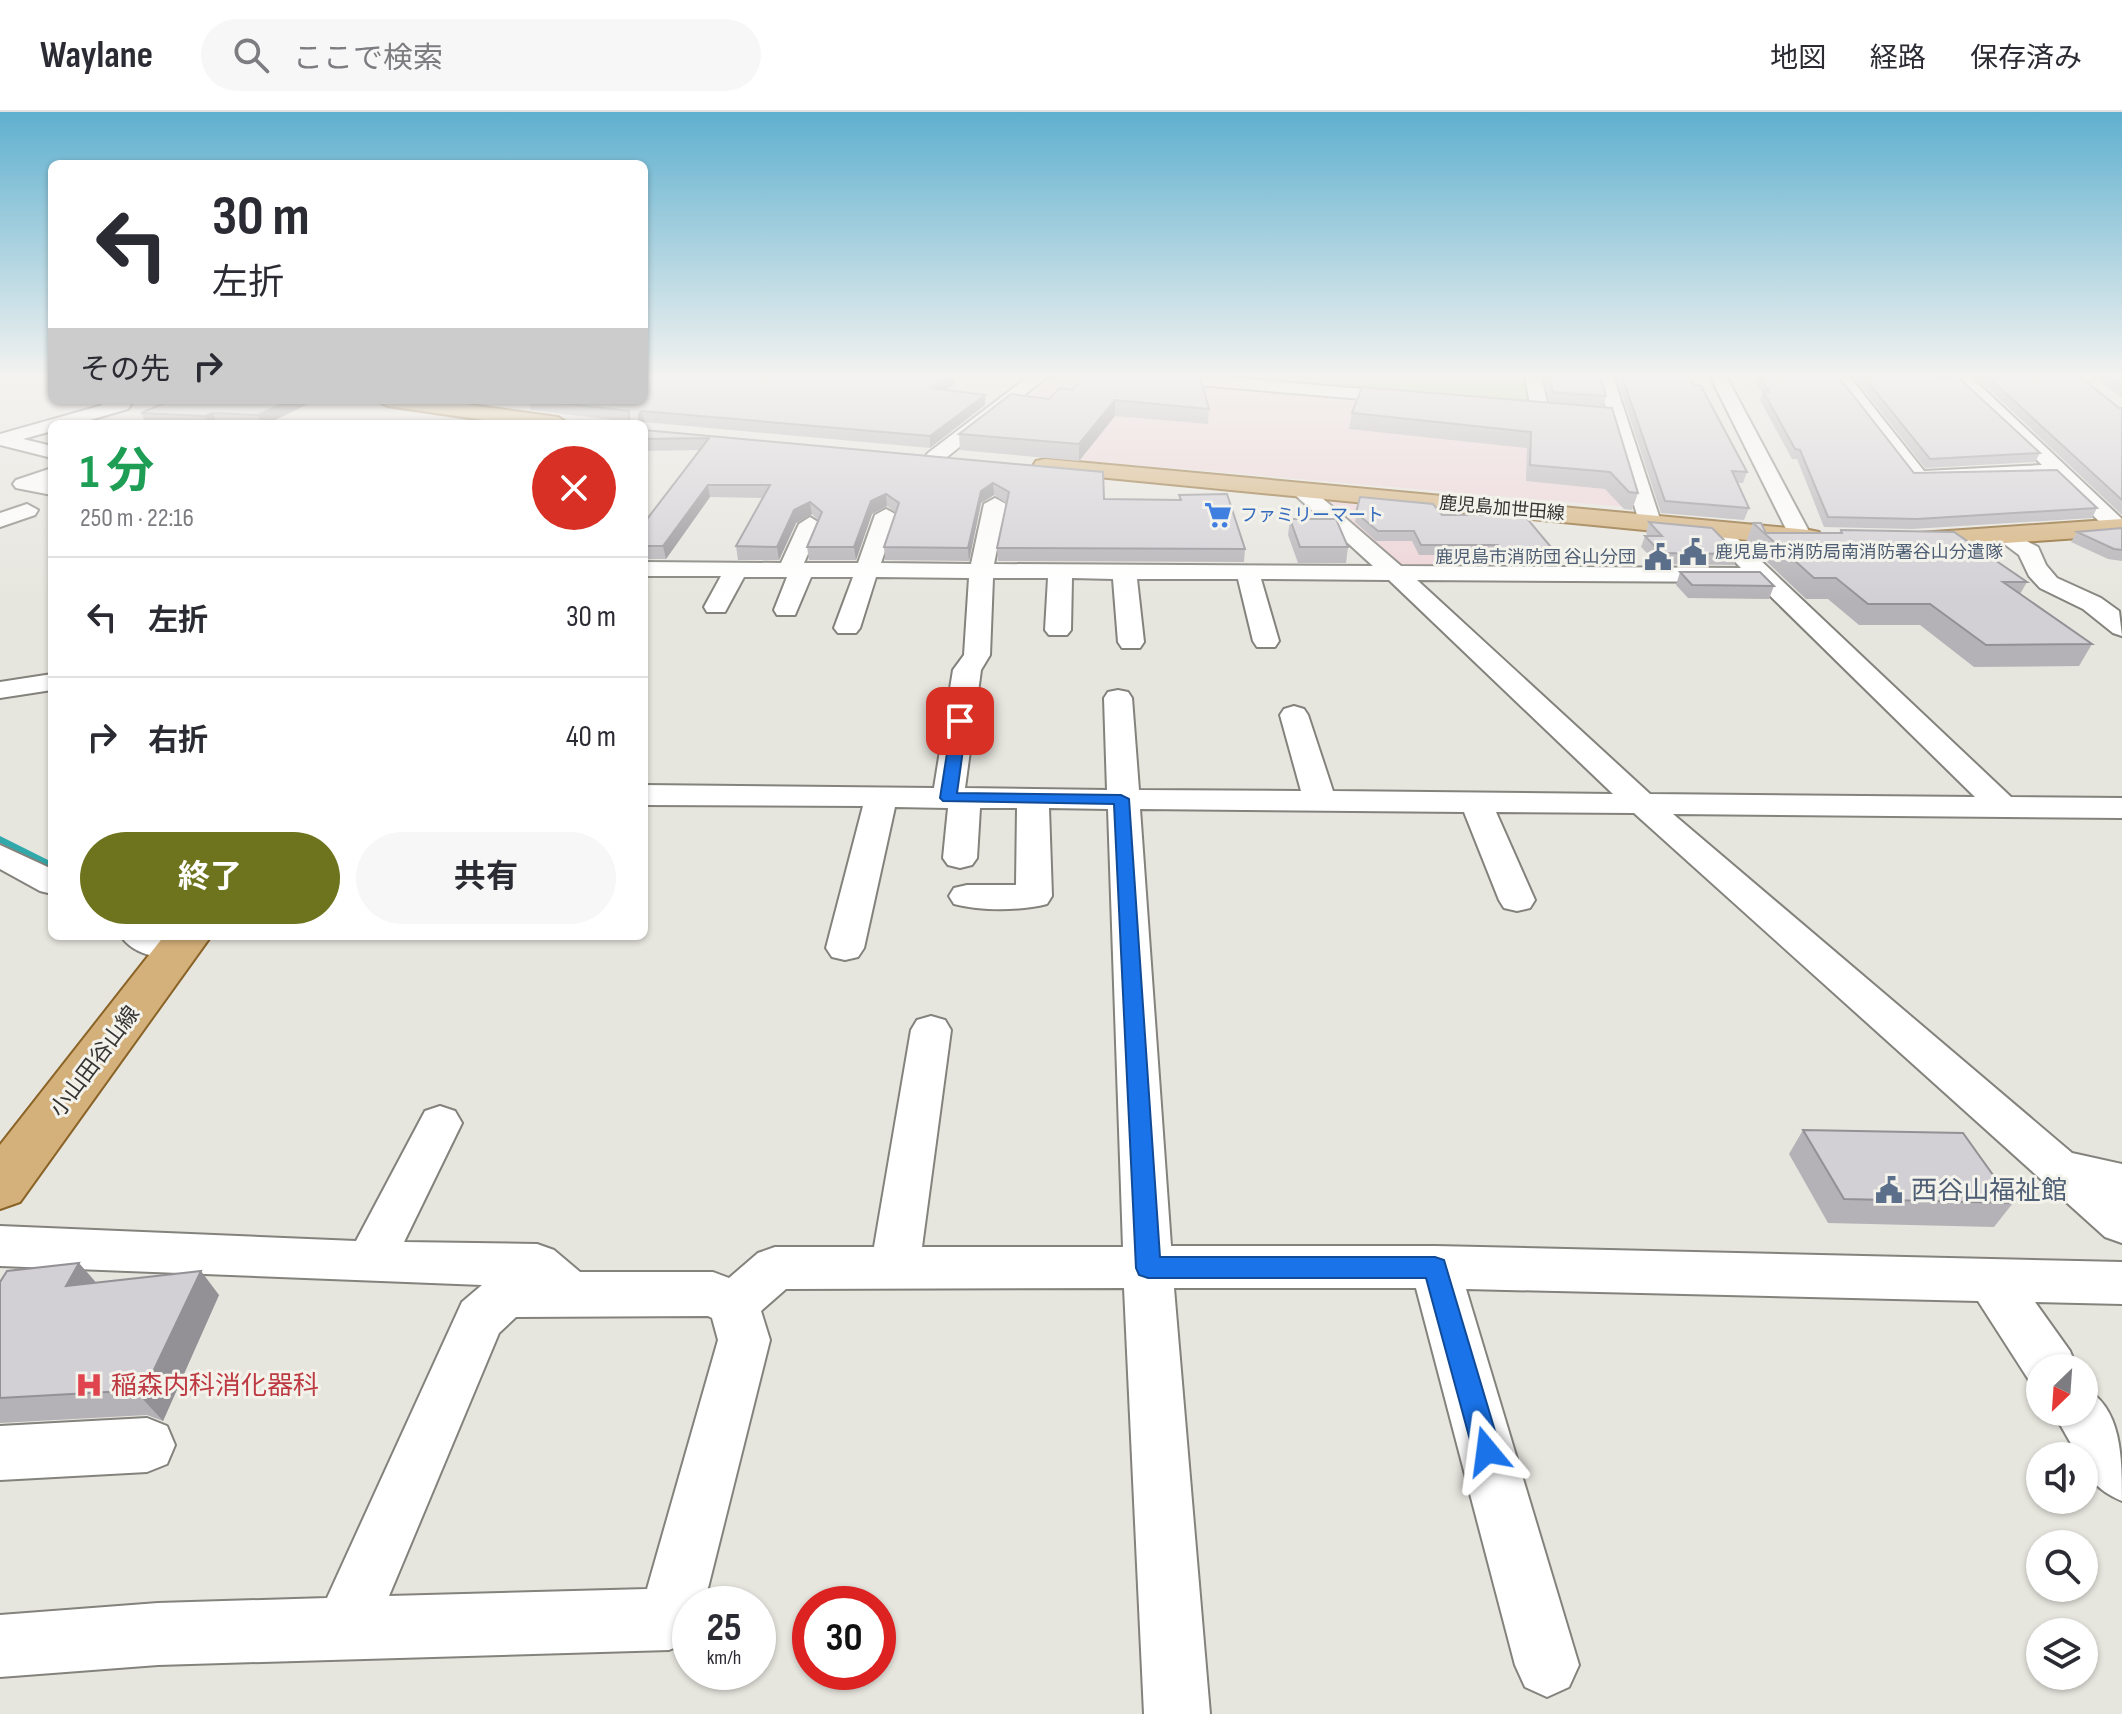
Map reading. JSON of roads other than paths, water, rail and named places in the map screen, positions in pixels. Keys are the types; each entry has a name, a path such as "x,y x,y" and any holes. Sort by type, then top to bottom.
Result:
{"main road":[{"path":"905,454 965,459"},
{"name":"鹿児島加世田線","path":"1025,465 1829,539"},
{"path":"1882,542 2120,528"},
{"name":"小山田谷山線","path":"0,1186 168,940"}],"street":[{"path":"935,457 943,451"},
{"path":"1623,451 1650,522"},
{"path":"1757,451 1801,537"},
{"path":"1898,451 1919,477 2058,470"},
{"path":"2037,451 2120,528"},
{"path":"13,464 48,471"},
{"path":"48,474 23,484 48,488"},
{"path":"1300,489 1395,573 1641,803 2122,1223"},
{"path":"960,858 957,798 967,670 977,655 981,570 995,504"},
{"path":"0,520 27,510"},
{"path":"847,628 886,515"},
{"path":"786,610 810,524"},
{"path":"1714,529 2003,807"},
{"path":"2006,537 2030,552 2033,568 2040,577 2102,609 2122,628"},
{"path":"648,569 1763,575"},
{"path":"716,607 736,570"},
{"path":"1247,570 1266,641"},
{"path":"1058,630 1060,571"},
{"path":"1124,572 1131,642"},
{"path":"0,690 48,683"},
{"path":"1126,698 1148,1268 1177,1714"},
{"path":"1294,715 1320,801"},
{"path":"648,795 2122,808"},
{"path":"845,948 881,797"},
{"path":"967,896 1034,896 1033,798"},
{"path":"1476,802 1517,900"},
{"path":"0,855 48,881"},
{"path":"895,1268 931,1030"},
{"path":"370,1262 440,1123"},
{"path":"2056,1167 2122,1182"},
{"path":"0,1246 370,1262 537,1265 571,1295"},
{"path":"1435,1267 1547,1665"},
{"path":"734,1304 775,1268 1435,1267 2122,1283"},
{"path":"1992,1281 2042,1354"},
{"path":"0,1646 158,1634 669,1619 744,1340 734,1304 713,1294 514,1294 498,1301 480,1318 345,1628"},
{"path":"2090,1426 2122,1473"},
{"path":"0,1453 147,1445"}],"waterway":[{"path":"0,839 48,864"}],"place":[{"name":"ファミリーマート","path":"1218,515"},
{"name":"鹿児島市消防局南消防署谷山分遣隊","path":"1693,552"},
{"name":"鹿児島市消防団 谷山分団","path":"1658,557"},
{"name":"西谷山福祉館","path":"1889,1190"},
{"name":"稲森内科消化器科","path":"89,1385"}]}
